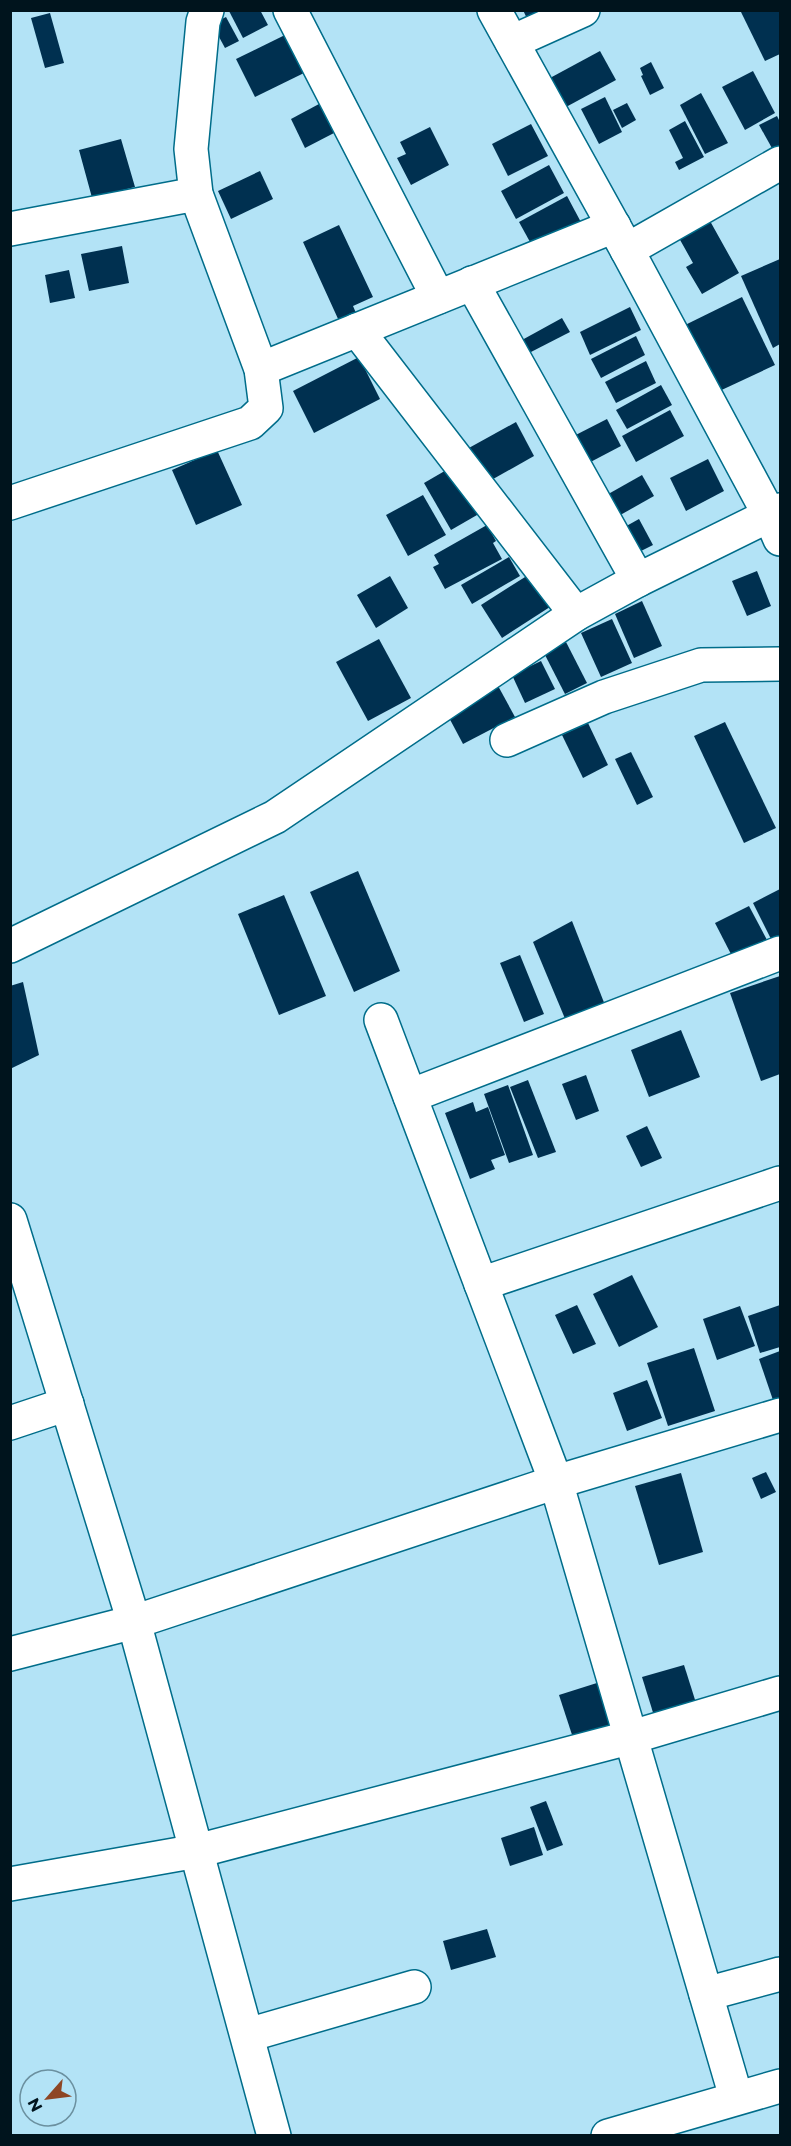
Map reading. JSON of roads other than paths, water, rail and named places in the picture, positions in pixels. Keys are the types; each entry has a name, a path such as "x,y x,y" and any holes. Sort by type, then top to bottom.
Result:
{"street":[{"path":"10,503 250,423 266,408 261,369 196,194 191,149 203,22 207,10"},
{"path":"290,10 438,297"},
{"path":"10,946 275,817 576,614 638,580 777,522 494,10"},
{"path":"512,42 583,10"},
{"path":"261,369 472,283 620,238 780,163"},
{"path":"12,221 196,194"},
{"path":"472,283 638,580"},
{"path":"357,330 576,614"},
{"path":"507,740 604,696 701,665 780,664"},
{"path":"410,1096 780,953"},
{"path":"381,1020 556,1482 736,2097"},
{"path":"481,1284 780,1183"},
{"path":"10,1221 134,1622 248,2035 273,2136"},
{"path":"10,1423 68,1404"},
{"path":"10,1654 134,1622 556,1482 780,1414"},
{"path":"10,1884 197,1851 632,1737 780,1693"},
{"path":"706,1994 780,1974"},
{"path":"248,2035 414,1987"},
{"path":"608,2136 780,2086"}]}
